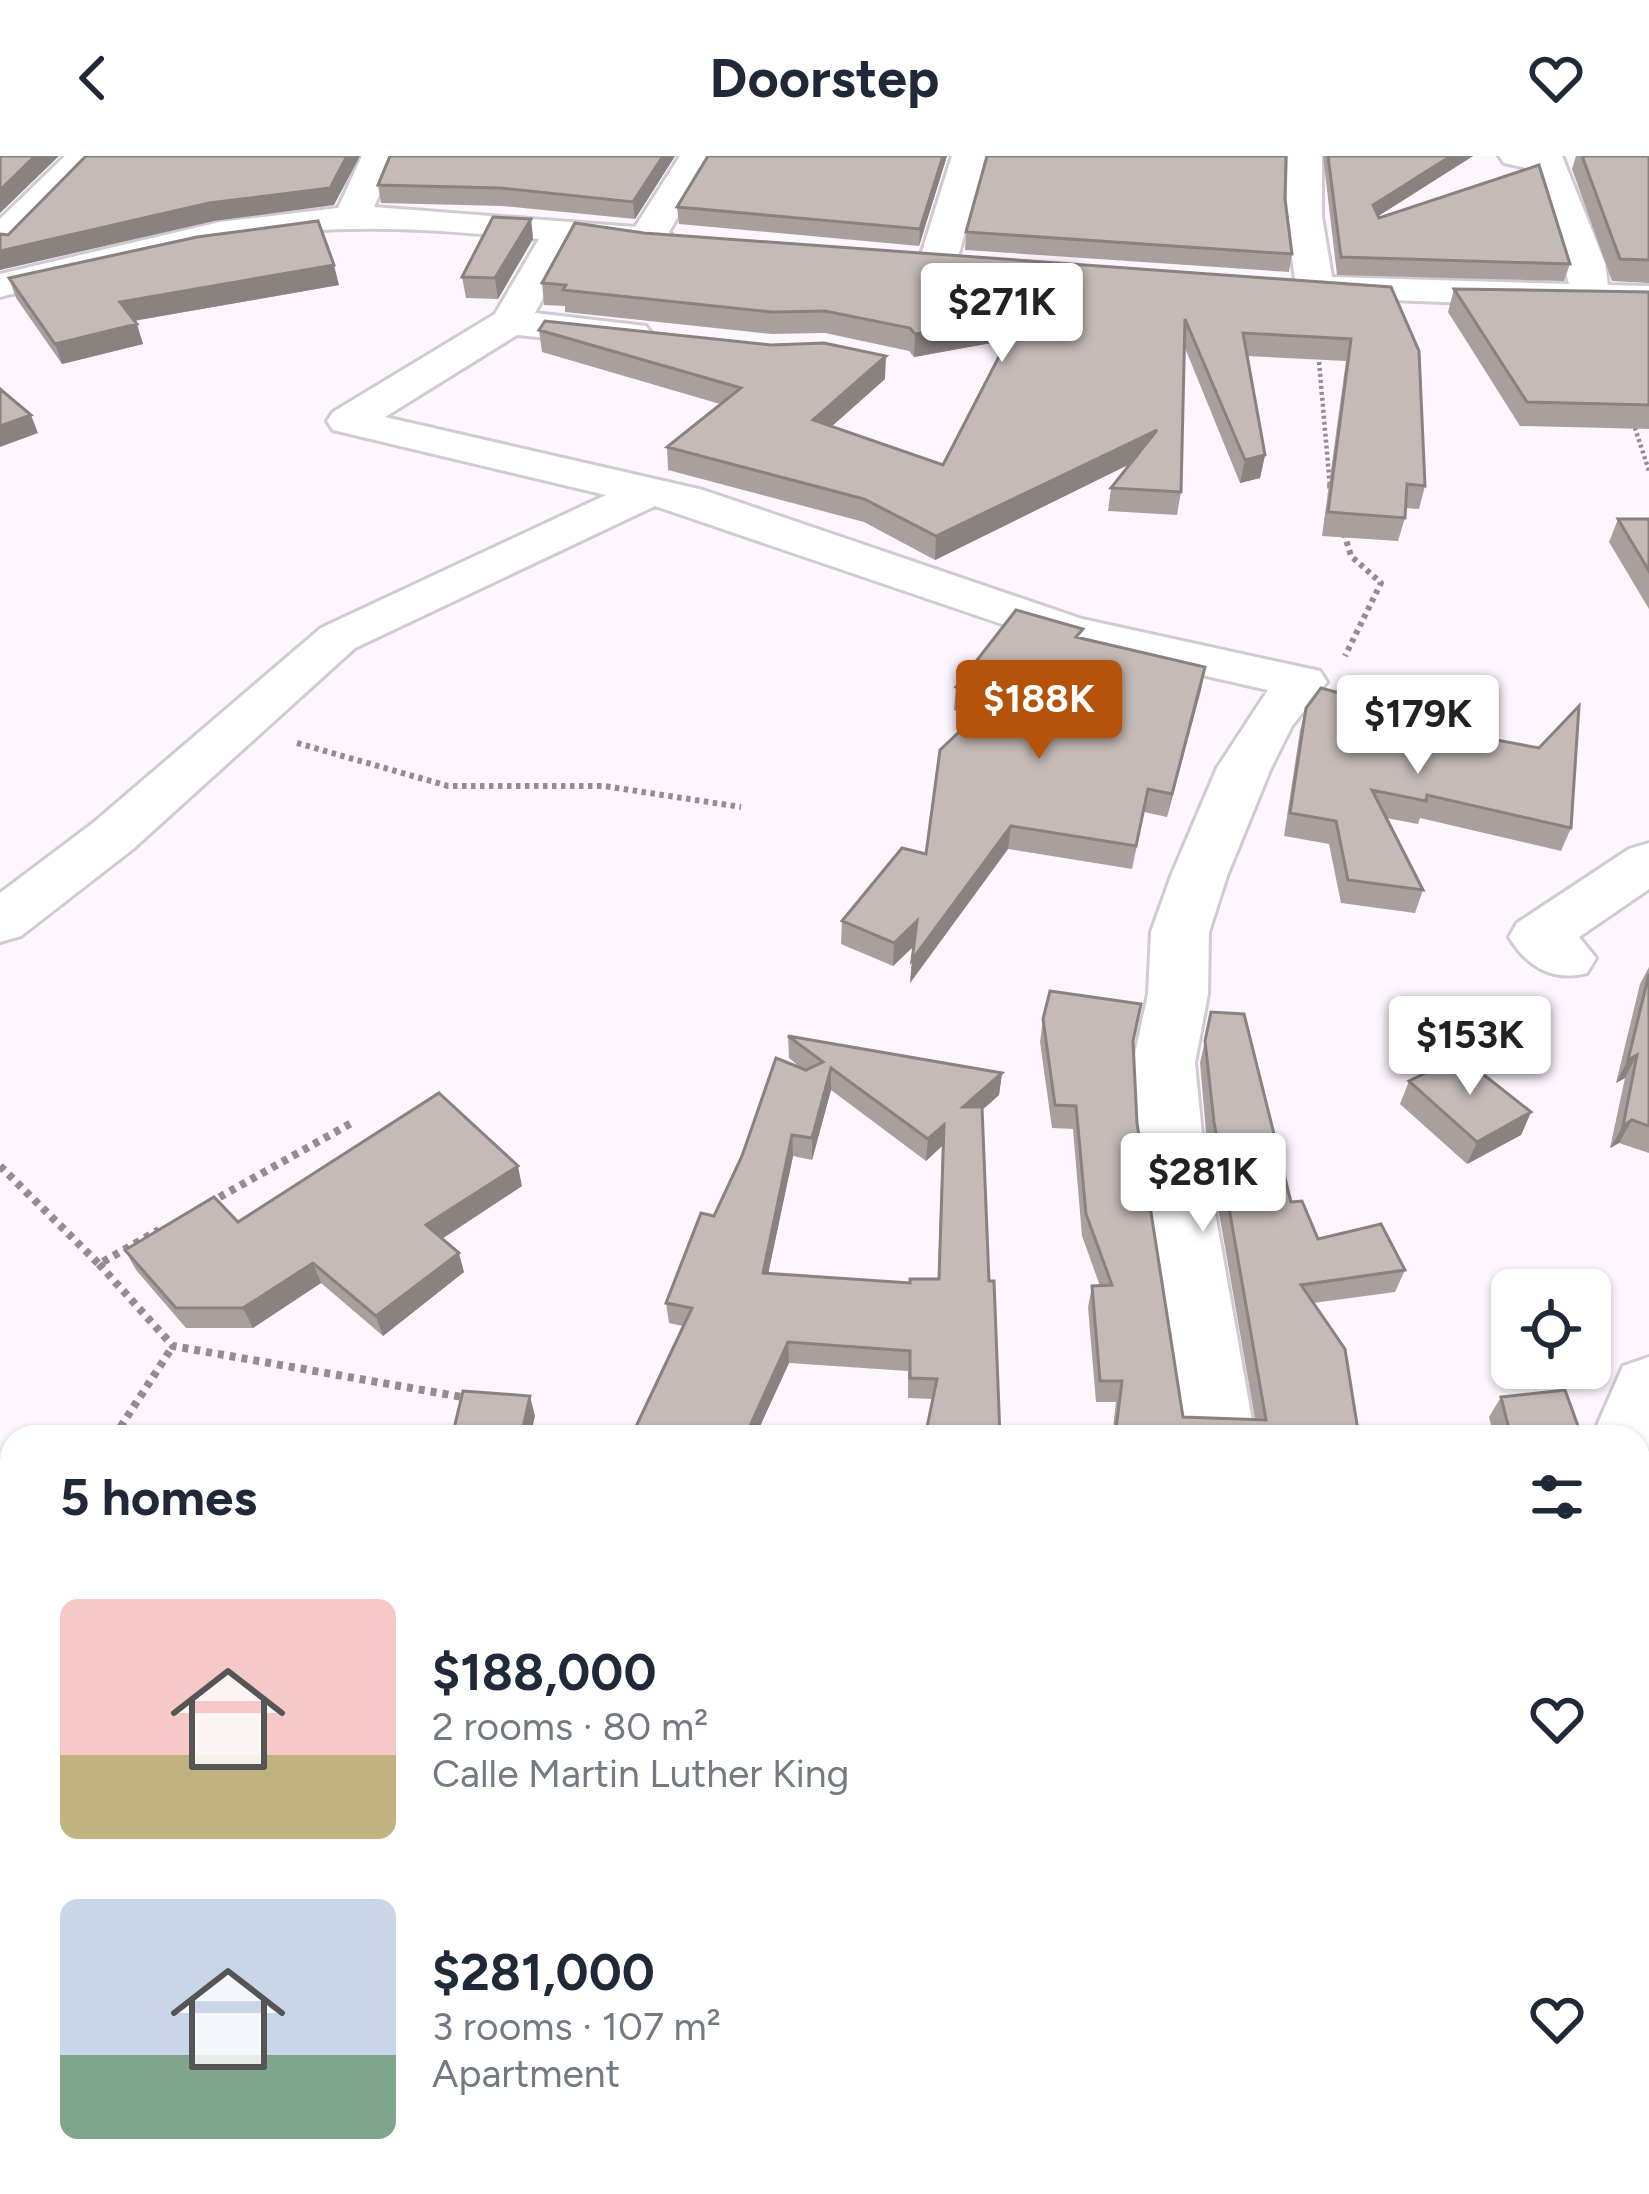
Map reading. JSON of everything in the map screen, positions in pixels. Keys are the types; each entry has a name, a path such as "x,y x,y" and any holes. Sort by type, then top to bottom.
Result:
{"street":[{"path":"0,240 84,156"},
{"path":"350,218 380,156"},
{"path":"646,239 697,156"},
{"path":"938,261 969,156"},
{"path":"1305,156 1304,216 1316,288"},
{"path":"1516,156 1550,164 1586,262 1590,298"},
{"path":"0,188 49,190"},
{"path":"0,286 166,247 350,218 693,243"},
{"path":"562,230 510,322 348,421 729,513 954,596 1069,631 1302,682 1252,752 1180,932 1178,994 1165,1063 1170,1145 1216,1425"},
{"path":"898,259 982,265"},
{"path":"1269,286 1649,298"},
{"path":"510,322 680,340"},
{"path":"0,922 112,836 338,638 648,492"},
{"path":"1566,958 1538,937 1649,862"},
{"path":"1634,1425 1649,1388"}],"path":[{"path":"1316,288 1320,408 1332,498"},
{"path":"1633,420 1649,471"},
{"path":"1302,682 1332,677 1381,583 1351,556 1338,518"},
{"path":"238,727 448,786 604,787 741,807"},
{"path":"197,1209 355,1121"},
{"path":"0,1166 99,1264 172,1346 462,1397"},
{"path":"99,1264 178,1220"},
{"path":"122,1425 172,1346"}],"building":[{"path":"0,156 35,156 0,190"},
{"path":"86,156 347,156 330,188 209,203 0,251 0,234 8,235"},
{"path":"390,156 663,156 633,202 500,188 378,185"},
{"path":"708,156 943,156 920,229 677,207"},
{"path":"987,156 1286,156 1285,199 1292,254 966,232"},
{"path":"1328,156 1451,156 1373,205 1379,218 1539,165 1570,264 1341,257"},
{"path":"1582,156 1649,156 1649,260 1620,259"},
{"path":"493,217 531,219 495,278 462,277"},
{"path":"318,221 334,265 120,302 137,324 55,344 9,278 197,237"},
{"path":"575,223 644,233 1391,287 1419,351 1425,486 1407,484 1405,518 1328,512 1351,339 1243,333 1265,455 1245,460 1185,319 1181,492 1111,488 1157,430 936,536 864,499 667,447 741,388 539,330 545,321 771,345 824,343 886,356 813,420 943,465 1020,316 915,334 910,328 825,311 772,312 563,290 566,285 542,283"},
{"path":"1454,289 1649,292 1649,405 1527,402"},
{"path":"0,389 31,415 0,426"},
{"path":"1618,519 1649,519 1649,571"},
{"path":"1016,610 1083,629 1076,637 1205,667 1172,794 1148,789 1136,846 1011,826 912,960 917,921 894,943 842,921 902,848 926,854 940,750 992,701 956,687"},
{"path":"1321,688 1445,722 1443,730 1539,748 1579,706 1571,828 1427,795 1426,801 1372,790 1423,890 1348,880 1336,821 1290,813 1306,708"},
{"path":"1649,974 1649,1126 1632,1120 1623,1126 1637,1055 1628,1060"},
{"path":"1050,991 1141,1004 1133,1041 1137,1123 1183,1417 1266,1420 1214,1122 1205,1041 1211,1012 1244,1014 1291,1202 1302,1201 1318,1239 1381,1224 1405,1270 1301,1285 1345,1349 1357,1425 1116,1425 1122,1381 1100,1381 1092,1286 1112,1285 1086,1214 1076,1106 1055,1105 1043,1019"},
{"path":"788,1036 1002,1073 963,1107 982,1107 1000,1425 927,1425 937,1379 910,1378 910,1351 788,1342 750,1425 637,1425 692,1308 666,1303 701,1213 714,1216 742,1156 776,1058 806,1070 823,1062","holes":["831,1068 928,1139 944,1125 939,1279 910,1279 910,1283 763,1273 792,1135 812,1138"]},
{"path":"1460,1056 1531,1112 1477,1142 1409,1081"},
{"path":"439,1093 518,1166 426,1225 459,1253 376,1316 313,1263 243,1308 176,1308 125,1250 214,1197 238,1222"},
{"path":"1565,1390 1578,1425 1508,1425 1501,1397"},
{"path":"463,1391 530,1396 524,1425 455,1425"}]}
